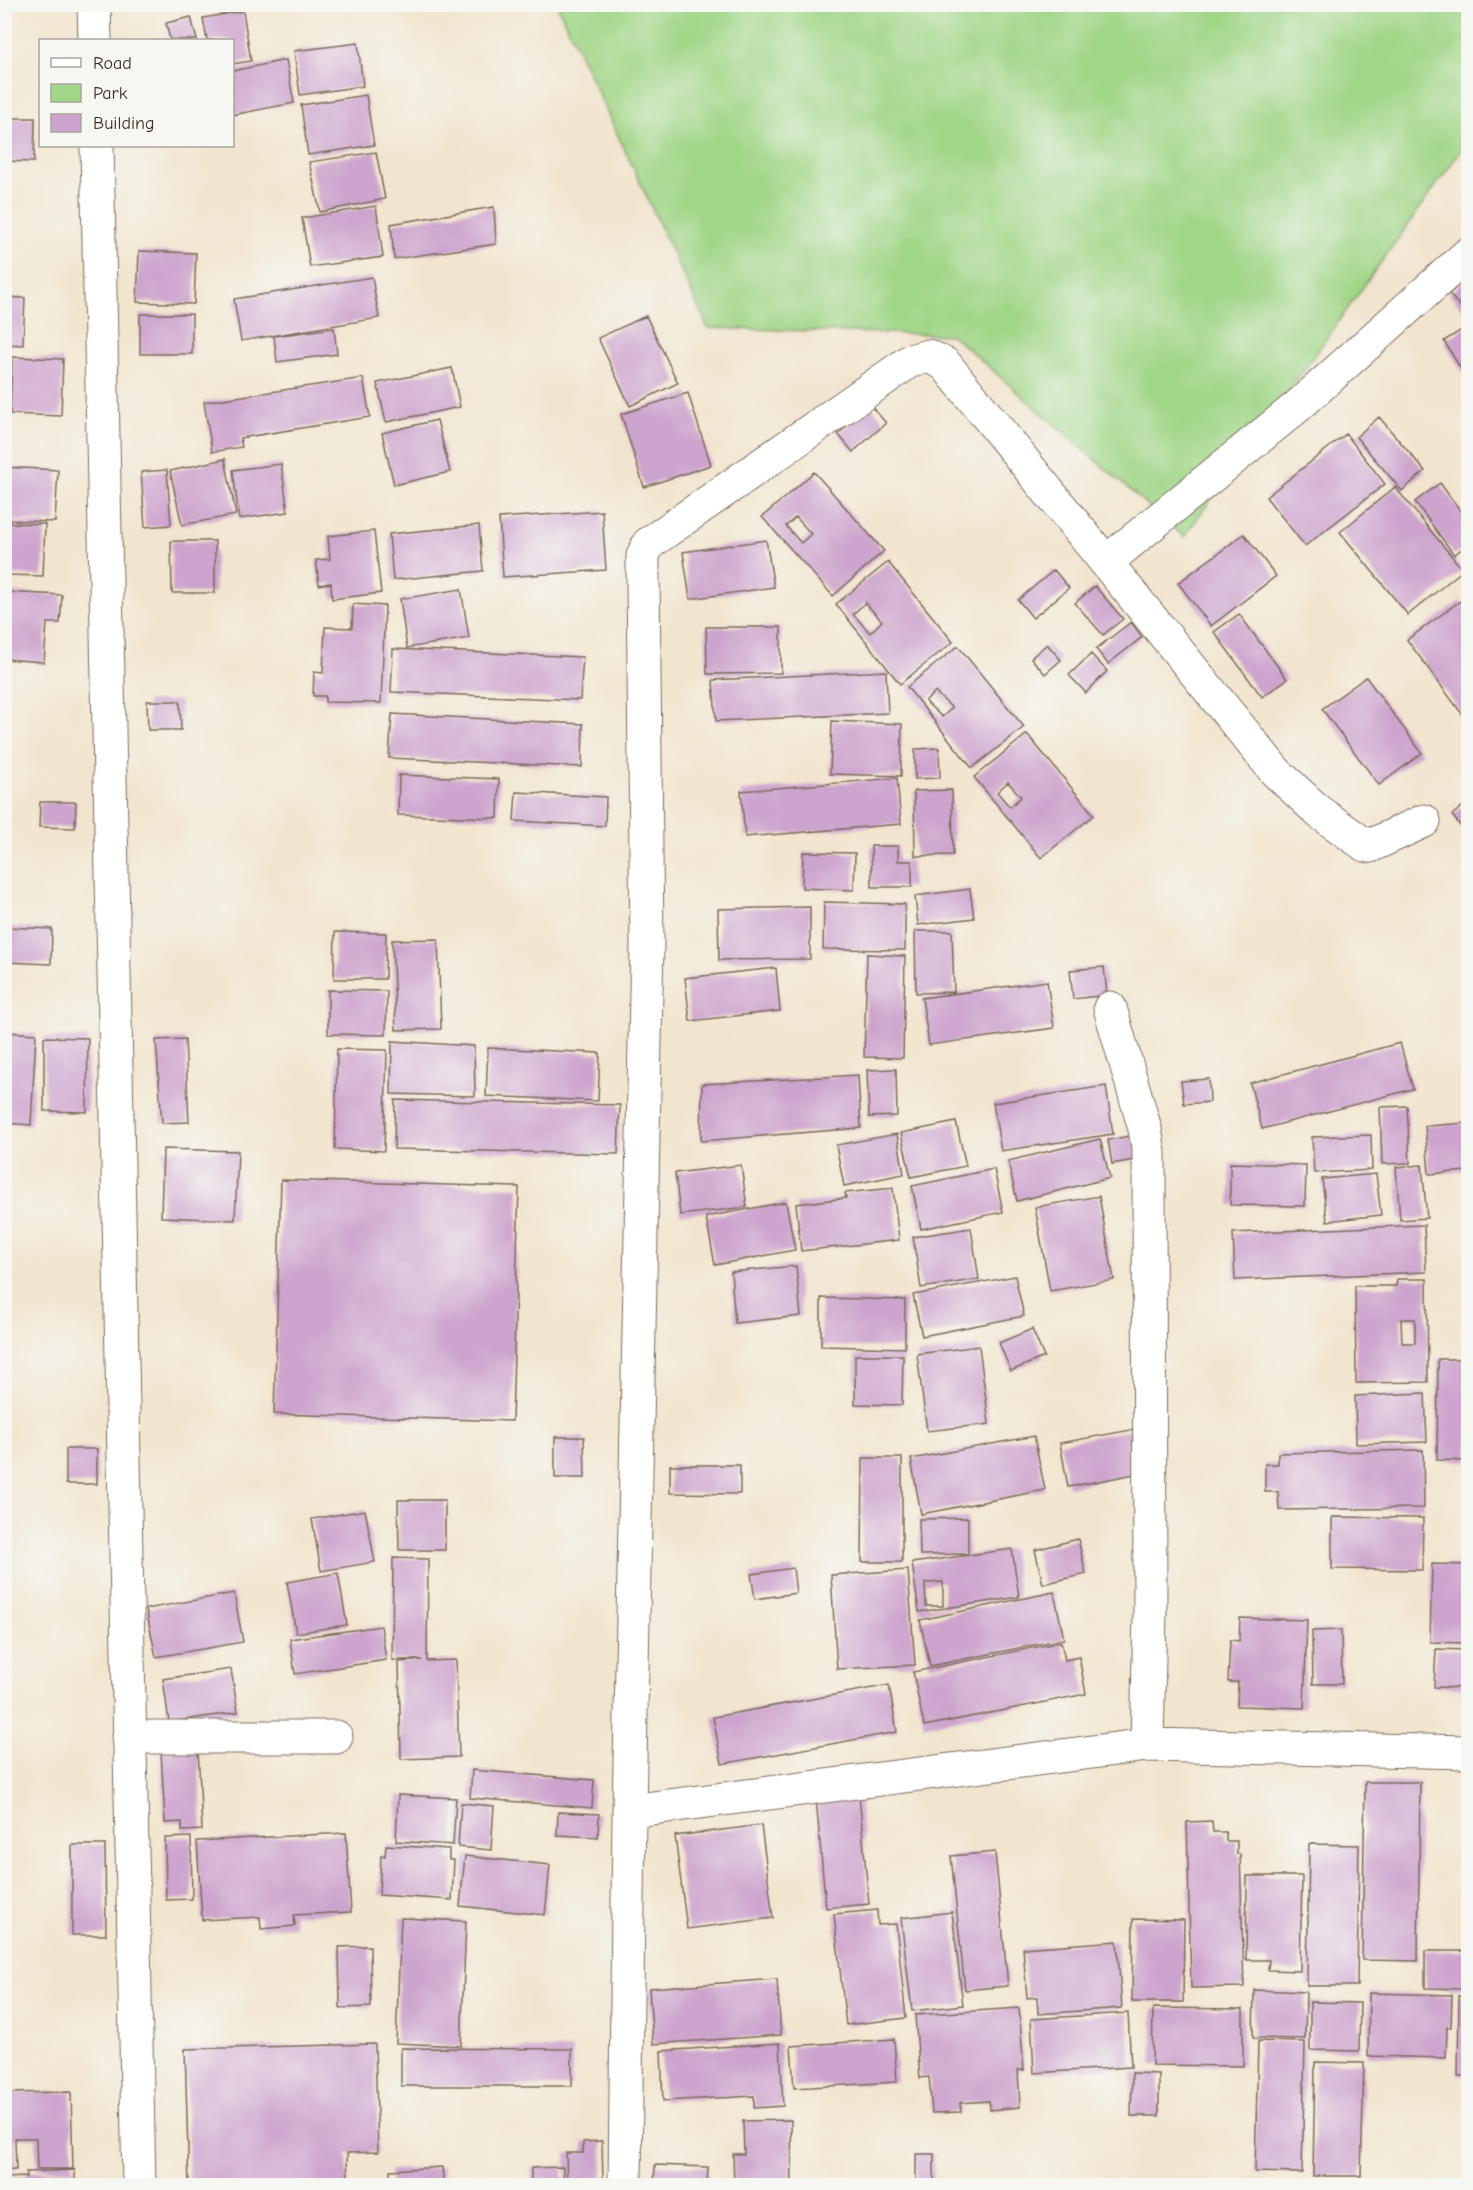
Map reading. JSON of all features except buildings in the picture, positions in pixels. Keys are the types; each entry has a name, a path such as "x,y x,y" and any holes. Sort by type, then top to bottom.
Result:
{"street":[{"path":"94,4 95,39"},
{"path":"98,147 139,2186"},
{"path":"1106,562 1298,406 1468,254"},
{"path":"625,2186 629,1811 647,944 644,550 648,544 910,361 928,356 945,364 1275,771 1319,812 1365,845 1370,846 1424,821"},
{"path":"1110,1008 1145,1129 1149,1153 1150,1613 1147,1745"},
{"path":"129,1737 336,1737"},
{"path":"629,1811 1147,1745 1468,1752"}],"green space":[{"path":"557,5 1468,5 1468,150 1465,145 1184,537 952,335 708,328"}]}
